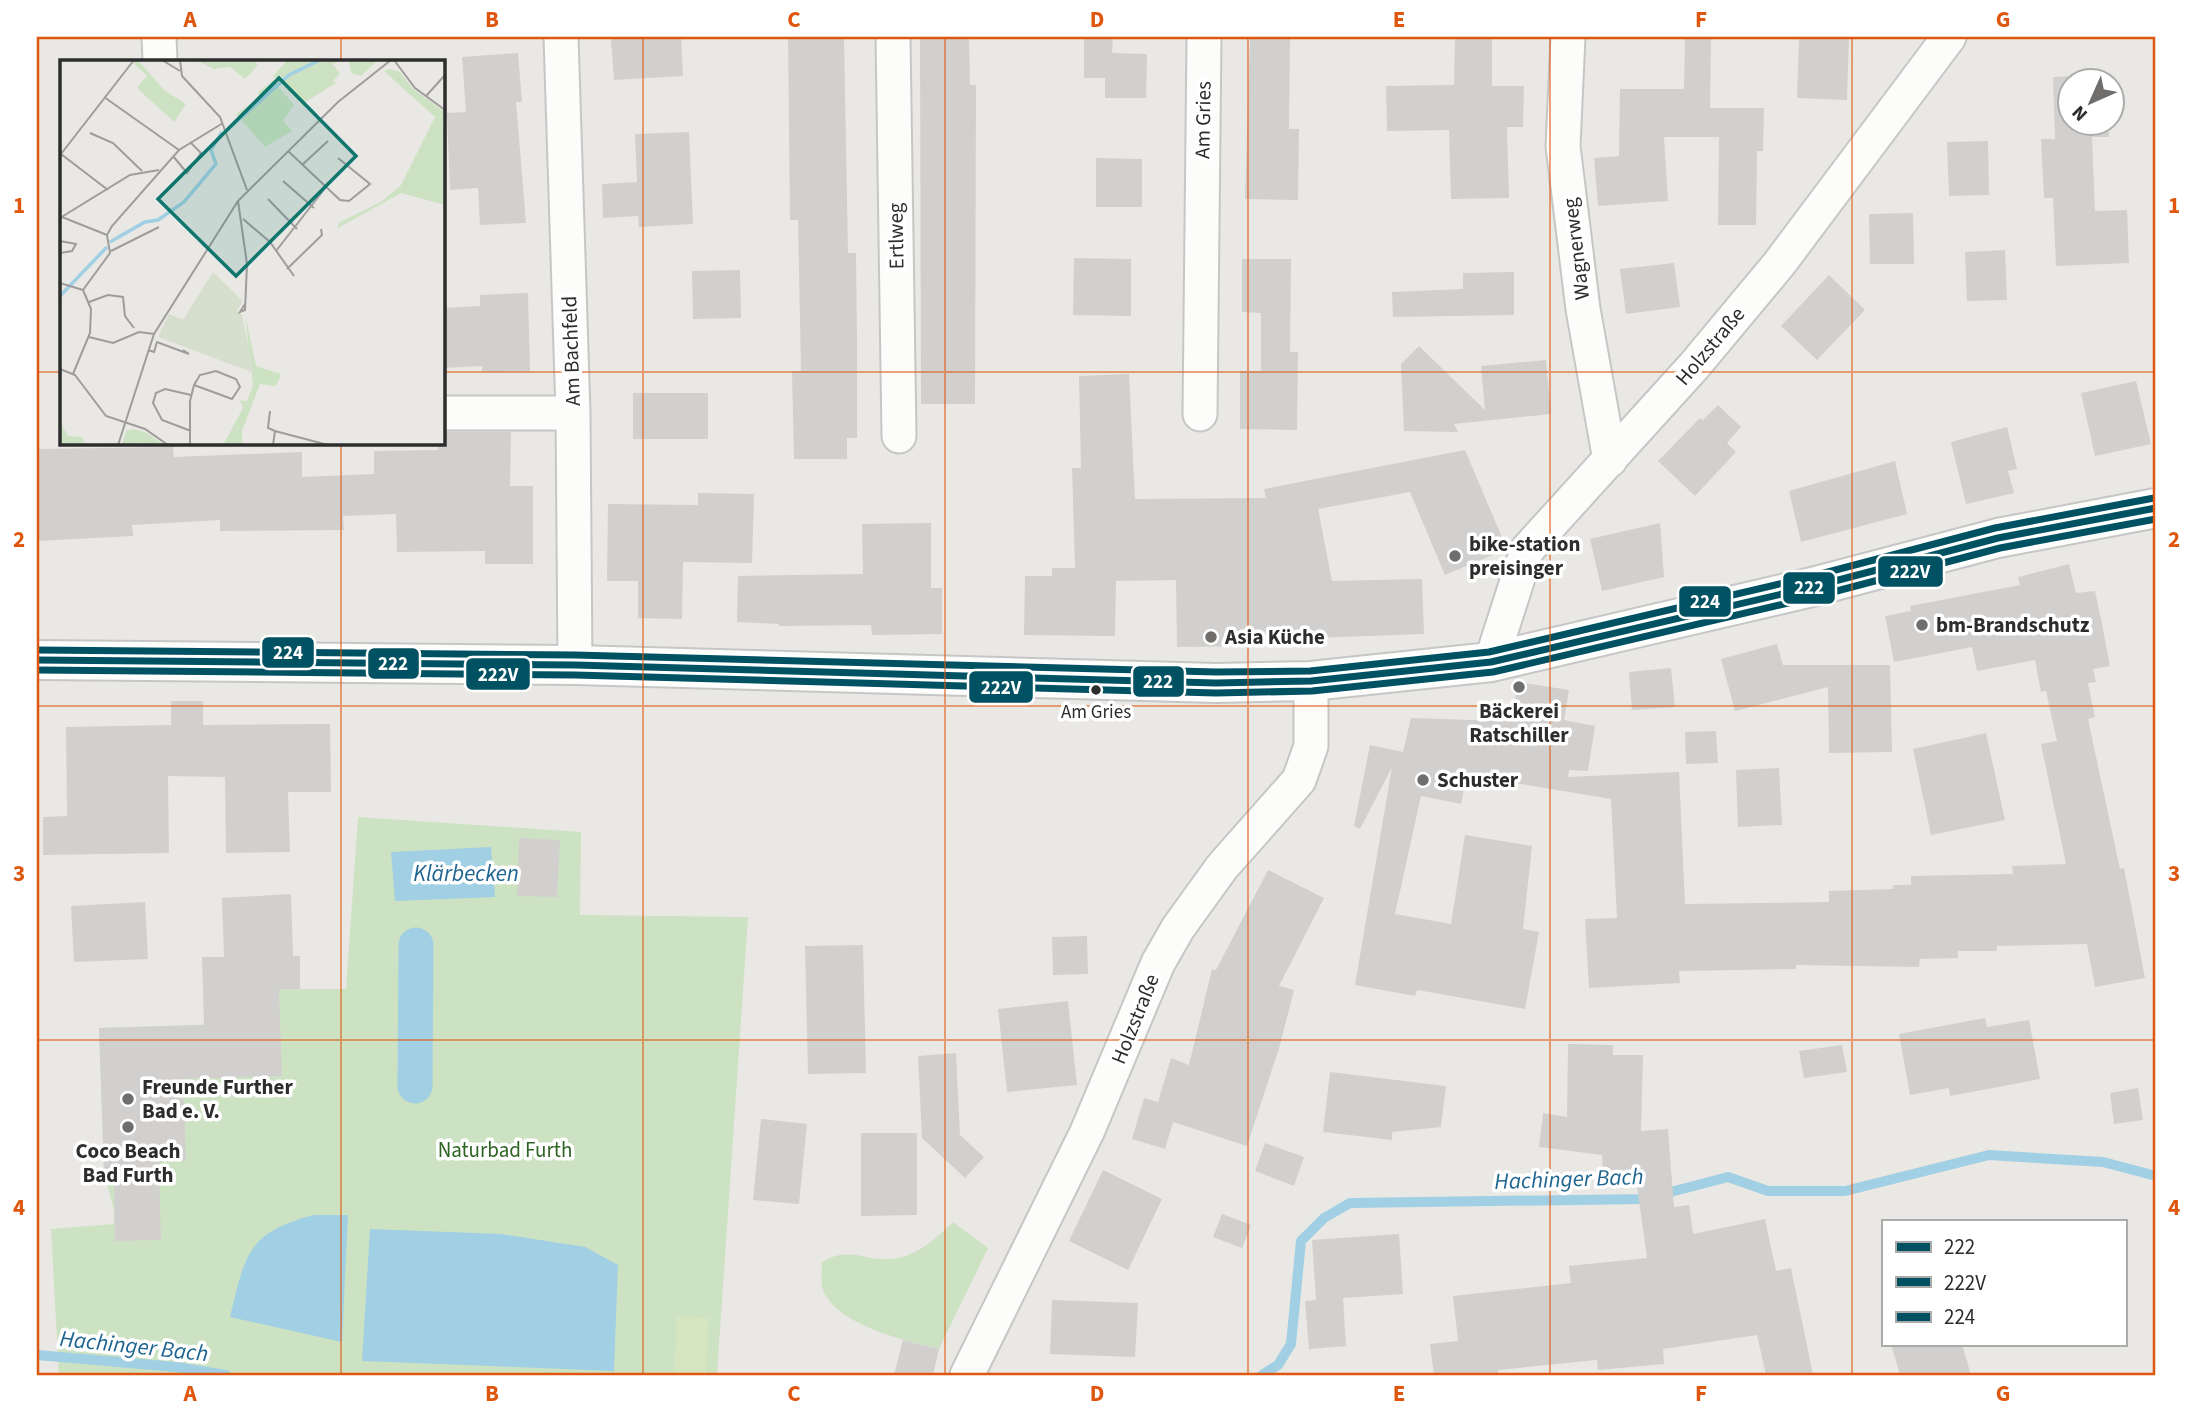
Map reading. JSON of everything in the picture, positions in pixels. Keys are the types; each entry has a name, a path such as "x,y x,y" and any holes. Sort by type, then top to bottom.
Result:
{"main road":[{"path":"37,660 575,665 1216,683 1311,681 1491,662 1812,587 1998,538 2156,508"}],"street":[{"path":"159,37 160,60"},
{"name":"Am Bachfeld","path":"561,37 573,413 575,665"},
{"name":"Ertlweg","path":"893,37 899,436"},
{"name":"Am Gries","path":"1200,414 1203,37"},
{"name":"Wagnerweg","path":"1568,37 1563,146 1583,309 1610,460"},
{"name":"Holzstraße","path":"1491,662 1527,550 1610,460 1779,264 1949,37"},
{"path":"444,413 573,413"},
{"name":"Holzstraße","path":"967,1375 1091,1123 1158,963 1178,928 1222,867 1299,780 1311,746 1311,681"}],"green space":[{"name":"Naturbad Furth","path":"358,817 581,832 580,915 748,917 717,1375 59,1375 51,1229 114,1224 114,1210 104,1173 99,1028 260,1023 263,989 346,989"},
{"path":"953,1222 988,1248 939,1349 891,1336 857,1322 831,1303 823,1290 822,1262 850,1254 882,1259 901,1257 926,1246"},
{"path":"677,1316 709,1318 706,1375 674,1375"}],"water":[{"name":"Klärbecken","path":"491,847 495,897 395,901 391,852"},
{"path":"314,1215 348,1215 342,1342 230,1317 240,1277 252,1249 275,1229"},
{"path":"370,1229 501,1234 585,1247 618,1265 614,1371 362,1361"}],"building":[{"path":"681,37 683,76 614,80 611,39"},
{"path":"788,37 844,37 848,253 856,253 857,339 857,438 847,438 847,459 794,459 792,372 801,371 798,220 790,220"},
{"path":"920,37 969,37 970,85 976,85 975,404 921,404"},
{"path":"1084,37 1113,37 1112,53 1147,54 1146,98 1105,98 1105,78 1084,78"},
{"path":"1250,37 1290,37 1289,129 1299,129 1298,200 1245,199"},
{"path":"1455,37 1492,37 1492,86 1524,86 1523,127 1507,127 1509,198 1451,199 1449,130 1387,131 1386,86 1454,85"},
{"path":"1685,37 1711,37 1710,108 1764,108 1763,151 1757,151 1756,225 1718,225 1719,137 1664,137 1668,201 1598,206 1594,158 1619,156 1620,89 1684,89"},
{"path":"1799,37 1849,37 1847,100 1797,98"},
{"path":"518,53 522,102 516,102 526,223 480,225 478,188 450,190 447,113 466,112 462,57"},
{"path":"2053,77 2056,77 2056,136 2109,136 2092,137 2095,211 2127,210 2129,263 2056,266 2053,198 2044,198 2041,139 2055,139"},
{"path":"689,132 693,224 639,227 638,216 603,218 602,184 637,182 635,134"},
{"path":"1988,141 1989,195 1949,196 1947,142"},
{"path":"1096,158 1142,159 1142,207 1096,207"},
{"path":"1913,213 1914,264 1870,264 1869,214"},
{"path":"2005,250 2007,300 1967,301 1965,252"},
{"path":"1074,258 1131,259 1131,316 1073,315"},
{"path":"1242,259 1291,259 1290,352 1298,352 1297,430 1240,429 1240,371 1261,371 1261,313 1242,312"},
{"path":"1674,263 1680,307 1626,314 1620,269"},
{"path":"740,270 741,318 693,319 692,271"},
{"path":"1514,272 1514,315 1393,317 1392,292 1463,289 1463,273"},
{"path":"1829,275 1865,310 1817,360 1781,326"},
{"path":"528,293 530,371 482,372 482,366 444,368 444,308 480,306 480,295"},
{"path":"1419,346 1485,410 1481,366 1546,360 1551,414 1454,424 1458,432 1404,431 1401,364"},
{"path":"1129,374 1135,499 1266,498 1264,489 1465,450 1507,549 1445,575 1410,492 1318,509 1332,581 1422,579 1424,634 1283,639 1283,646 1177,647 1176,580 1116,581 1115,636 1024,635 1025,576 1052,576 1052,568 1075,568 1072,468 1081,468 1079,376"},
{"path":"2136,381 2151,444 2095,456 2081,393"},
{"path":"633,393 708,393 708,439 633,439"},
{"path":"1718,405 1741,427 1727,443 1736,452 1695,496 1658,461 1700,418 1703,420"},
{"path":"2007,427 2017,469 2008,471 2014,493 1966,504 1951,442"},
{"path":"444,432 511,432 510,486 533,486 533,564 485,564 485,551 397,552 396,514 343,516 344,530 220,531 220,520 132,525 133,536 37,541 37,449 173,447 174,457 302,452 302,477 374,474 374,451 438,450 438,444 444,444"},
{"path":"1895,461 1907,514 1801,542 1789,491"},
{"path":"698,493 754,494 752,563 683,562 682,619 638,618 638,581 607,581 608,504 698,505"},
{"path":"931,523 931,588 942,588 942,634 872,635 871,625 779,626 737,622 738,576 863,574 862,524"},
{"path":"1660,523 1664,577 1602,591 1590,539"},
{"path":"2069,564 2076,593 2095,591 2110,666 2093,669 2096,682 2088,683 2095,717 2088,719 2120,869 2124,868 2145,978 2095,987 2087,944 1997,946 1997,951 1958,951 1958,958 1920,959 1919,967 1796,965 1796,969 1679,971 1680,983 1589,988 1585,919 1617,918 1611,799 1467,775 1461,804 1421,796 1395,914 1451,924 1465,835 1532,846 1523,929 1539,932 1525,1009 1417,990 1415,996 1355,985 1392,767 1360,829 1354,826 1370,745 1403,752 1411,718 1500,721 1501,712 1513,714 1518,682 1569,690 1564,720 1595,726 1588,771 1569,770 1568,777 1679,772 1685,904 1829,902 1829,891 1893,889 1893,885 1911,885 1911,876 2013,874 2012,866 2066,864 2041,744 2057,741 2046,691 2041,692 2035,660 1977,671 1972,647 1894,662 1885,616 1911,611 1910,606 2020,585 2018,577"},
{"path":"1777,644 1783,665 1890,665 1892,752 1829,753 1828,687 1735,711 1721,659"},
{"path":"1671,668 1675,707 1632,710 1629,672"},
{"path":"171,701 203,701 203,725 330,724 331,792 288,792 290,852 226,853 225,777 168,776 169,853 43,855 43,817 67,816 66,727 171,725"},
{"path":"1716,731 1718,763 1686,764 1685,732"},
{"path":"1986,733 2005,820 1931,835 1913,749"},
{"path":"1779,768 1782,825 1738,827 1736,770"},
{"path":"519,838 560,840 557,897 517,896"},
{"path":"1268,870 1324,898 1279,986 1294,990 1280,1045 1247,1146 1173,1122 1165,1149 1132,1139 1144,1098 1158,1102 1171,1058 1189,1065 1212,969 1216,970"},
{"path":"291,894 293,956 300,956 300,989 279,989 282,1076 183,1079 186,1161 159,1162 161,1240 115,1241 114,1173 104,1173 99,1028 204,1025 202,957 224,957 222,898"},
{"path":"145,902 148,959 74,962 71,906"},
{"path":"1087,936 1088,974 1053,975 1052,937"},
{"path":"863,945 866,1073 808,1074 805,946"},
{"path":"1068,1001 1077,1085 1007,1092 998,1009"},
{"path":"1985,1018 1987,1027 2029,1020 2040,1079 1950,1096 1949,1088 1910,1095 1899,1034"},
{"path":"1568,1044 1613,1045 1613,1055 1643,1055 1641,1131 1668,1129 1674,1207 1689,1205 1693,1234 1765,1219 1776,1271 1791,1268 1813,1375 1766,1375 1757,1335 1663,1349 1664,1364 1598,1370 1597,1360 1498,1370 1498,1375 1434,1375 1430,1344 1458,1341 1453,1296 1571,1283 1569,1266 1647,1258 1635,1171 1603,1173 1602,1155 1539,1147 1543,1113 1567,1117"},
{"path":"1842,1045 1847,1072 1804,1078 1799,1051"},
{"path":"956,1053 960,1135 984,1157 965,1178 922,1138 918,1056"},
{"path":"1330,1072 1446,1086 1441,1127 1392,1132 1392,1140 1323,1132"},
{"path":"2138,1088 2143,1120 2114,1124 2110,1093"},
{"path":"761,1119 807,1124 799,1204 753,1200"},
{"path":"861,1133 917,1133 917,1215 861,1216"},
{"path":"1265,1143 1304,1157 1294,1186 1255,1171"},
{"path":"1103,1170 1162,1199 1128,1270 1069,1241"},
{"path":"1222,1214 1251,1225 1242,1248 1213,1237"},
{"path":"1399,1234 1403,1294 1343,1298 1346,1346 1309,1349 1305,1301 1316,1300 1312,1240"},
{"path":"1052,1300 1138,1303 1135,1357 1050,1354"},
{"path":"903,1340 939,1349 933,1375 894,1375"},
{"path":"1892,1346 1963,1346 1971,1375 1900,1375"}],"waterway":[{"path":"415,1086 416,945"},
{"name":"Hachinger Bach","path":"1262,1375 1278,1365 1291,1344 1301,1241 1324,1218 1350,1203 1644,1199 1728,1177 1768,1191 1845,1191 1989,1155 2103,1162 2156,1176"},
{"name":"Hachinger Bach","path":"37,1355 176,1367 226,1375"}],"transit line":[{"name":"224","path":"37,650 575,655 1216,672 1310,671 1489,652 1809,577 1995,528 2154,498"},
{"name":"222","path":"37,660 575,665 1216,683 1311,681 1491,662 1812,587 1998,538 2156,508"},
{"name":"222V","path":"37,670 575,675 1216,693 1312,691 1493,672 1814,597 2000,548 2156,519"}],"place":[{"name":"bike-station preisinger","path":"1455,556"},
{"name":"bm-Brandschutz","path":"1922,625"},
{"name":"Asia Küche","path":"1211,637"},
{"name":"Bäckerei Ratschiller","path":"1519,687"},
{"name":"Am Gries","path":"1096,690"},
{"name":"Schuster","path":"1423,780"},
{"name":"Freunde Further Bad e. V.","path":"128,1099"},
{"name":"Coco Beach Bad Furth","path":"128,1127"}]}
